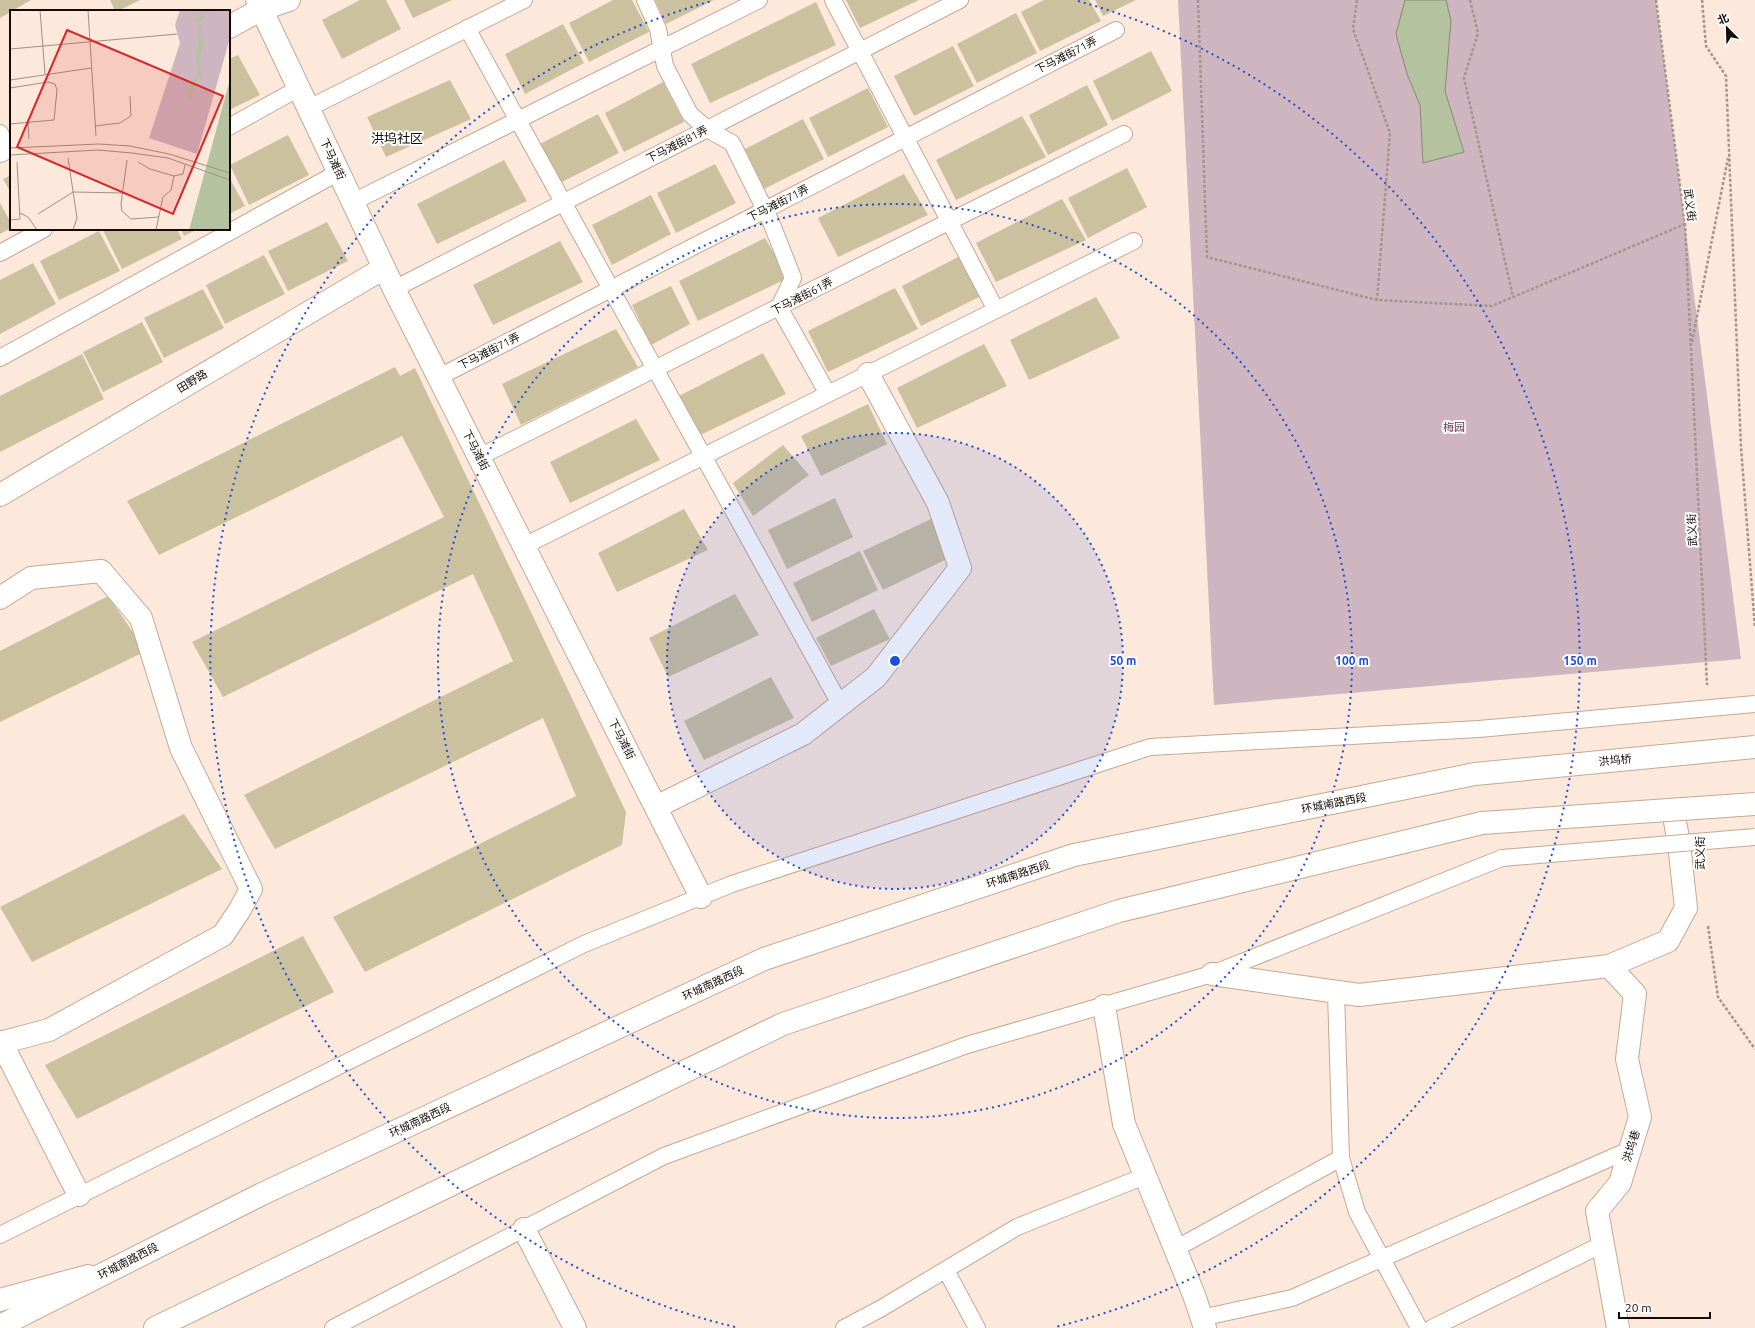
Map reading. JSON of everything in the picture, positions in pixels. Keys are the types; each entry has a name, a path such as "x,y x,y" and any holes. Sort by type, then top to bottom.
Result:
{"street":[{"path":"230,26 260,5 289,0"},
{"name":"下马滩街","path":"260,5 394,289 702,896"},
{"name":"田野路","path":"0,495 384,268"},
{"path":"656,807 803,734 876,677 960,568 938,503 868,374"},
{"path":"0,598 31,578 101,571 142,618 181,748 251,889 223,935 49,1030 1,1043 79,1195"},
{"name":"洪坞桥","path":"1475,774 1755,746"},
{"name":"环城南路西段","path":"0,1326 269,1190 764,959 1074,855 1475,774"},
{"path":"155,1328 783,1024 1119,911 1482,822 1755,804"},
{"path":"1212,974 1359,995 1610,966 1668,941 1686,908 1679,844 1673,810"},
{"name":"洪坞巷","path":"1610,966 1635,994 1627,1059 1640,1117 1620,1183 1598,1211 1618,1328"},
{"path":"1104,1006 1124,1124 1175,1249 1203,1323"},
{"path":"524,1229 576,1328"},
{"path":"0,1300 113,1269"}],"lane":[{"path":"309,108 524,0"},
{"path":"645,0 658,29 665,66 690,114 707,129 732,143 765,210 793,278 779,307 828,394"},
{"path":"353,202 759,0"},
{"path":"833,0 996,310"},
{"name":"下马滩街81弄","path":"394,289 960,0"},
{"path":"467,28 840,704"},
{"name":"下马滩街71弄","path":"439,377 1116,30"},
{"path":"230,126 299,88"},
{"name":"下马滩街61弄","path":"479,457 1124,134"},
{"path":"0,358 339,172"},
{"path":"0,253 42,230"},
{"path":"524,546 1134,241"},
{"path":"0,1235 584,944 732,884 1150,746 1479,729 1755,704"},
{"path":"333,1328 664,1156 967,1045 1212,974 1502,858 1755,837"},
{"path":"1336,992 1341,1158 1357,1212 1419,1328"},
{"path":"1203,1323 1292,1298 1629,1150"},
{"path":"1175,1249 1341,1158"},
{"path":"844,1328 880,1309 1017,1228 1145,1176"},
{"path":"1432,1328 1603,1244"},
{"path":"946,1270 977,1328"}],"path":[{"path":"1198,0 1207,257 1377,300 1492,306 1685,224"},
{"path":"1357,0 1353,29 1390,133 1377,300"},
{"path":"1470,0 1478,33 1464,78 1513,297"},
{"name":"武义街","path":"1656,0 1685,224 1707,691"},
{"path":"1702,0 1706,46 1726,76 1741,448 1755,628"},
{"path":"1691,346 1729,153"},
{"path":"1708,924 1718,997 1755,1049"}],"green space":[{"name":"梅园","path":"1178,0 1656,0 1741,659 1214,705"}],"shaded area":[{"path":"1405,0 1446,0 1451,21 1445,91 1464,152 1423,163 1420,105 1407,74 1396,34"}],"building":[{"path":"0,0 31,0 14,10 10,10 10,12 0,18"},
{"path":"110,0 140,0 120,10 115,10"},
{"path":"360,0 386,0 401,29 342,59 322,20"},
{"path":"404,0 452,0 413,18"},
{"path":"613,0 632,0 649,32 589,62 569,23"},
{"path":"655,0 714,0 666,24"},
{"path":"846,0 919,0 860,28"},
{"path":"1044,0 1089,0 1101,21 1040,51 1021,12"},
{"path":"1095,0 1136,0 1103,16"},
{"path":"816,2 836,45 710,103 691,64"},
{"path":"1016,13 1037,53 977,83 957,44"},
{"path":"563,24 584,63 525,94 505,54"},
{"path":"953,46 974,86 914,116 894,76"},
{"path":"1151,51 1172,91 1112,121 1093,81"},
{"path":"238,55 260,95 230,110 230,59"},
{"path":"450,80 471,119 386,157 367,117"},
{"path":"663,82 684,122 624,152 605,113"},
{"path":"1087,85 1108,125 1048,155 1029,115"},
{"path":"868,88 888,127 828,157 809,118"},
{"path":"598,114 619,153 560,183 540,144"},
{"path":"1022,116 1046,157 956,200 936,160"},
{"path":"803,119 824,159 764,189 745,149"},
{"path":"288,135 309,175 249,205 230,165"},
{"path":"504,160 527,201 437,244 417,204"},
{"path":"715,164 736,203 676,233 657,193"},
{"path":"1127,168 1147,207 1088,238 1068,198"},
{"path":"904,174 928,215 838,257 818,218"},
{"path":"10,176 10,191 3,179"},
{"path":"230,179 245,206 230,214"},
{"path":"651,195 671,234 612,265 592,225"},
{"path":"1062,199 1086,240 996,282 976,243"},
{"path":"0,203 10,221 10,229 0,234"},
{"path":"327,222 348,261 288,291 268,251"},
{"path":"103,230 178,230 182,239 122,269"},
{"path":"181,230 196,230 184,236"},
{"path":"99,231 120,271 59,300 40,261"},
{"path":"765,238 788,278 698,321 679,281"},
{"path":"560,241 583,282 493,325 473,285"},
{"path":"264,255 285,294 225,324 206,285"},
{"path":"960,256 981,296 921,326 902,286"},
{"path":"33,263 56,304 0,334 0,280"},
{"path":"671,286 690,324 651,345 632,305"},
{"path":"895,288 918,329 828,372 808,331"},
{"path":"203,289 224,328 164,358 144,318"},
{"path":"1096,297 1120,338 1029,380 1010,340"},
{"path":"142,322 163,362 103,392 83,352"},
{"path":"616,329 638,367 521,425 502,384"},
{"path":"984,344 1007,386 917,428 897,388"},
{"path":"763,353 786,394 696,437 677,397"},
{"path":"82,354 104,399 0,452 0,396"},
{"path":"395,367 400,376 415,368 626,812 622,845 365,972 333,917 576,796 543,718 275,849 244,795 513,661 473,574 223,697 192,642 444,517 402,436 159,555 127,501"},
{"path":"868,404 887,444 821,476 801,436"},
{"path":"636,419 660,460 570,503 550,462"},
{"path":"783,445 809,475 753,516 733,483"},
{"path":"835,498 853,537 787,569 768,530"},
{"path":"684,509 708,550 617,592 598,553"},
{"path":"931,519 949,558 883,590 863,551"},
{"path":"860,551 878,590 812,622 793,583"},
{"path":"735,594 759,635 668,677 649,638"},
{"path":"108,596 146,651 0,722 0,651"},
{"path":"874,609 890,639 831,666 816,638"},
{"path":"771,677 794,718 704,760 684,721"},
{"path":"184,814 222,869 32,962 0,907"},
{"path":"303,936 334,992 77,1119 45,1065"}],"district":[{"name":"洪坞社区","path":"397,138"}]}
